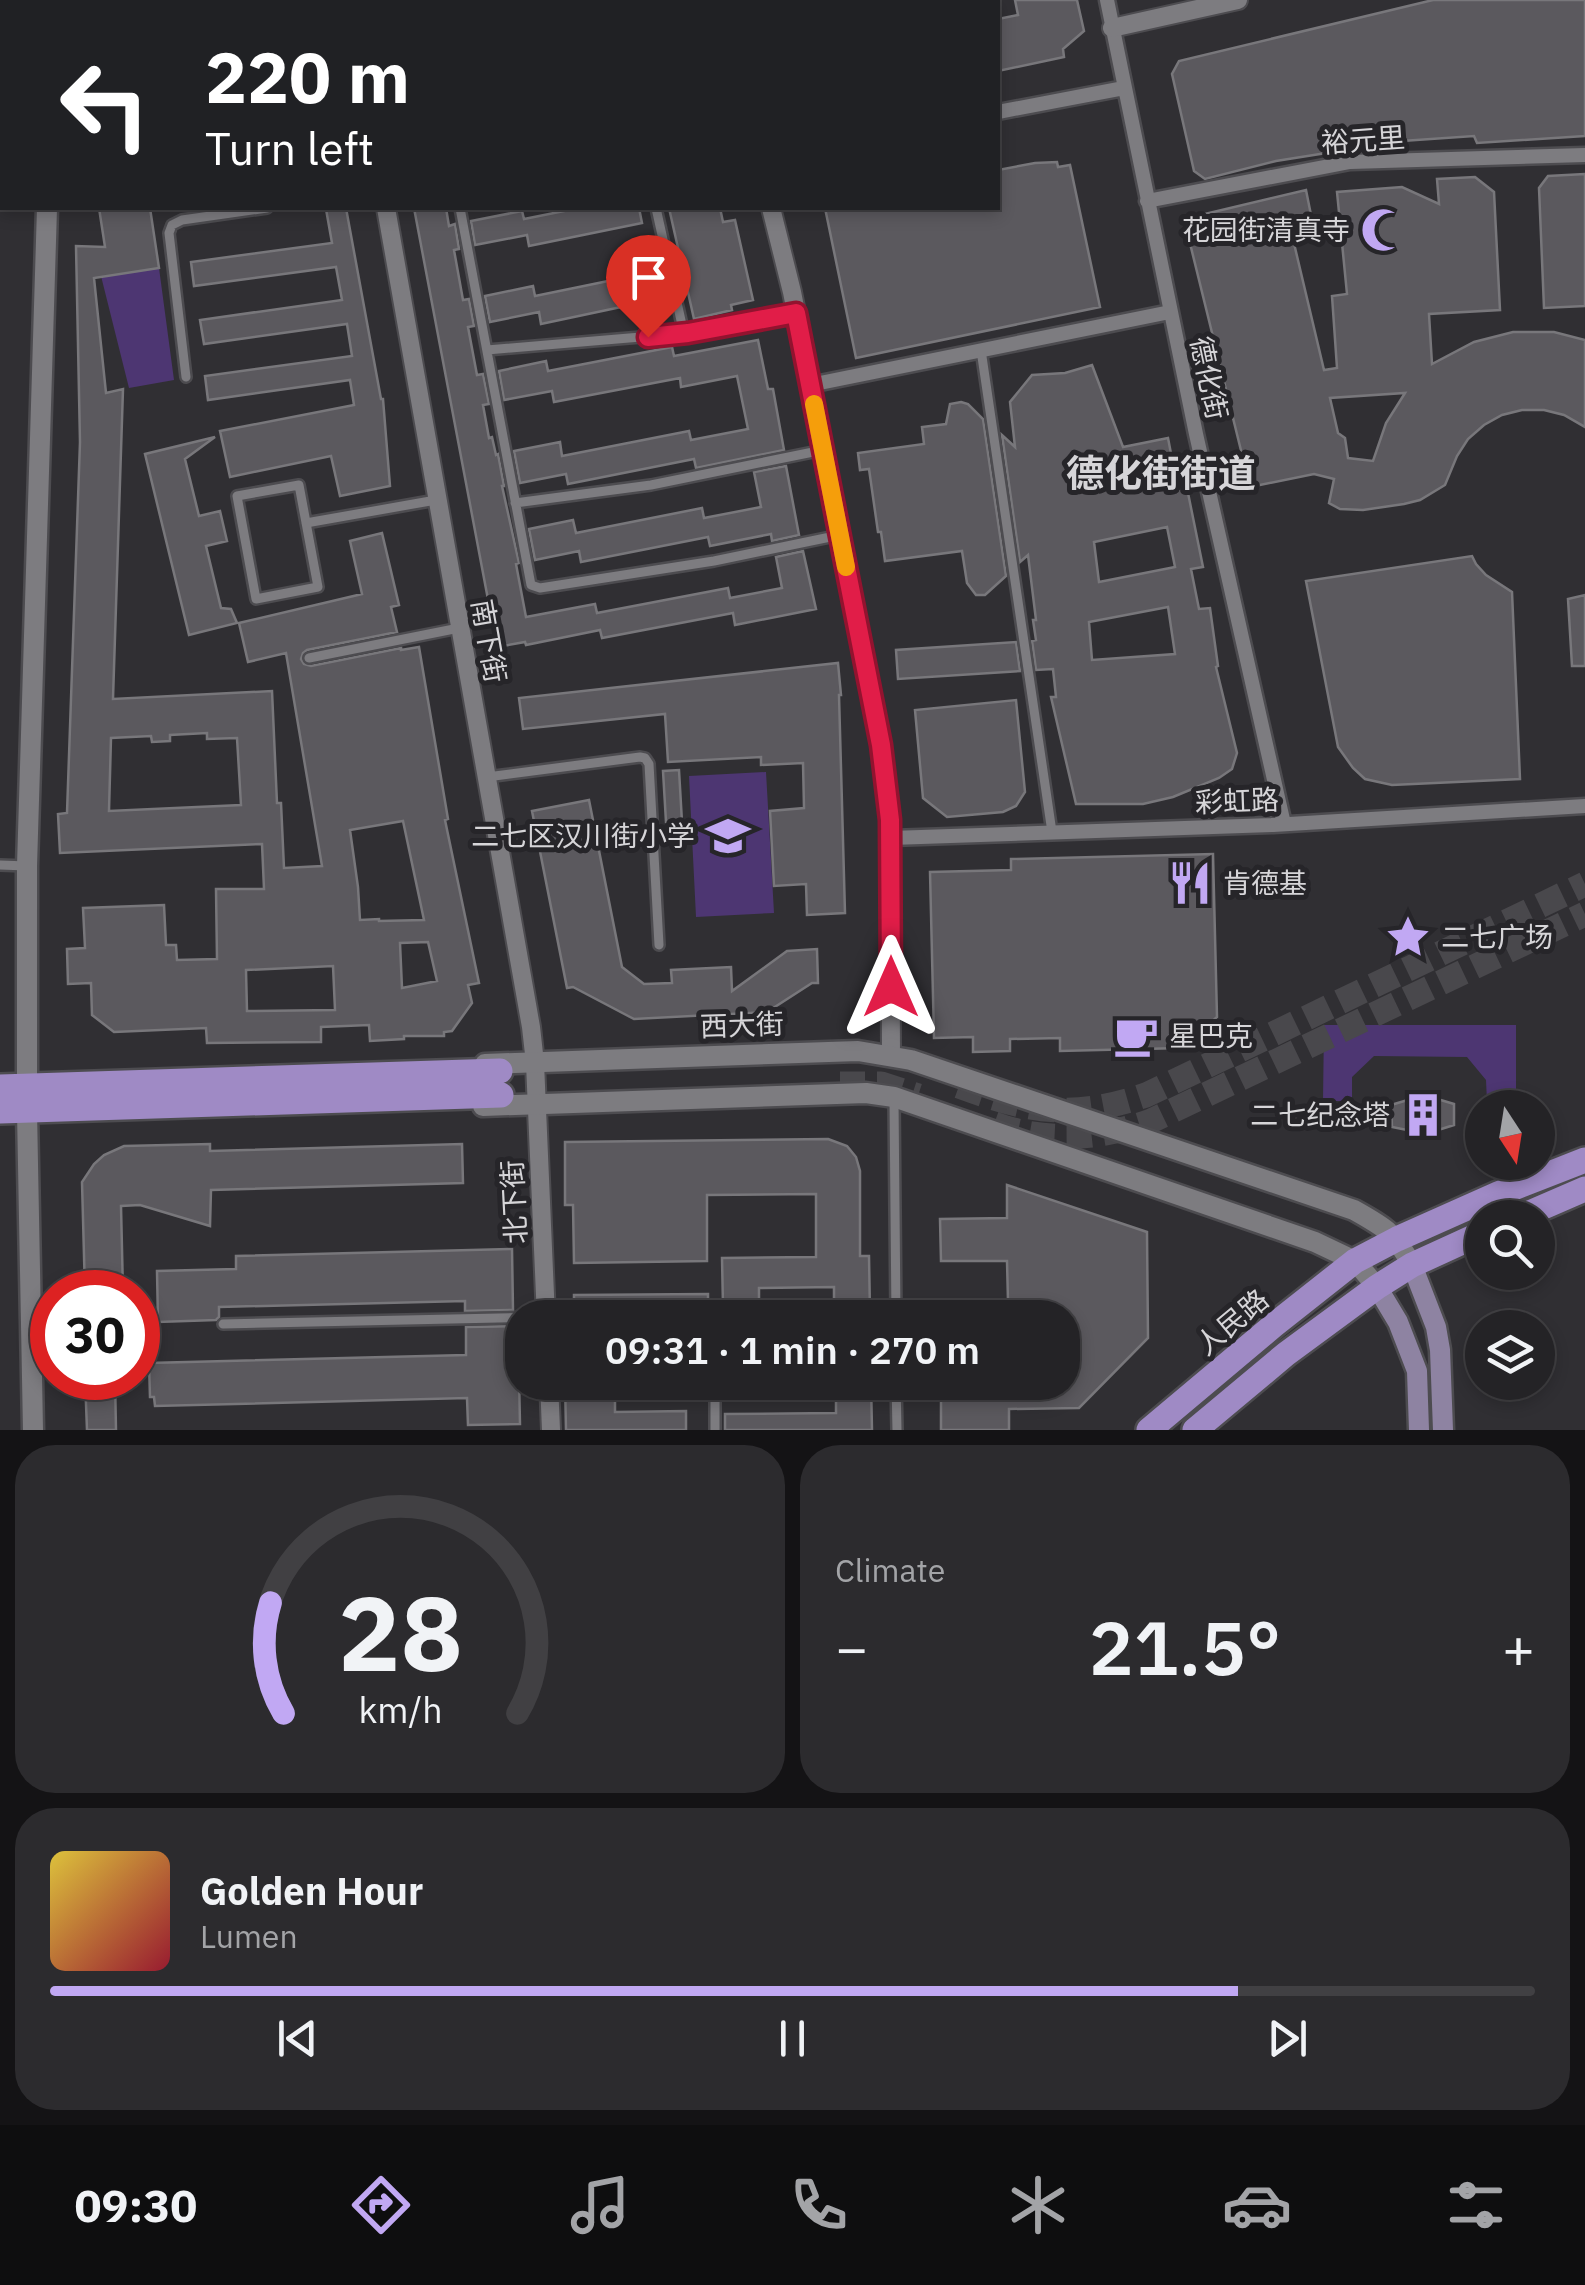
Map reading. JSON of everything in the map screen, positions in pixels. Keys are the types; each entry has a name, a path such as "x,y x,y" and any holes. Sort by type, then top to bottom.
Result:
{"main road":[{"name":"西大街","path":"0,1111 27,1099 500,1084"},
{"name":"西大街","path":"0,1087 27,1099"},
{"name":"人民路","path":"1149,1430 1355,1261 1498,1194 1585,1160"},
{"path":"1555,1203 1585,1190"},
{"path":"1196,1430 1286,1354 1377,1287 1412,1265 1465,1241"},
{"path":"1412,1265 1436,1328 1443,1430"},
{"path":"1377,1287 1398,1322 1417,1371 1418,1430"}],"street":[{"name":"德化街","path":"1106,0 1170,312 1284,824"},
{"path":"1112,28 1238,0"},
{"path":"1000,112 1124,88"},
{"name":"裕元里","path":"1147,201 1350,162 1585,155"},
{"path":"33,1430 27,866 47,210"},
{"name":"南下街","path":"386,210 536,1084"},
{"path":"771,210 796,313 881,745 891,838 891,1056"},
{"path":"810,385 1170,312"},
{"name":"彩虹路","path":"891,838 1284,824 1585,806"},
{"name":"西大街","path":"27,1099 70,1119 536,1084 858,1051 911,1060 1354,1210 1388,1230 1412,1265"},
{"name":"西大街","path":"27,1099 68,1074 866,1093 894,1098 1316,1242 1355,1261 1377,1287"},
{"name":"北下街","path":"536,1084 545,1300"},
{"path":"550,1400 551,1430"}],"lane":[{"path":"186,377 168,233 172,225 182,220 253,210"},
{"path":"460,210 531,585 540,588 714,561 840,535"},
{"path":"656,210 684,334"},
{"path":"487,350 684,334 796,313"},
{"path":"981,350 1052,832"},
{"path":"516,503 650,486 822,450"},
{"path":"299,485 306,523 318,587 256,599 237,496 299,485"},
{"path":"306,523 436,500"},
{"path":"309,658 459,628"},
{"path":"486,777 645,758 649,764 659,944"},
{"path":"0,866 27,866"},
{"path":"894,1098 896,1300"},
{"path":"223,1324 505,1318"},
{"path":"715,1400 715,1430"},
{"path":"896,1400 897,1430"}],"shaded area":[{"path":"159,268 174,380 129,388 101,276"},
{"path":"766,772 774,913 696,917 689,776"},
{"path":"1324,1025 1516,1025 1516,1090 1486,1090 1486,1080 1467,1057 1374,1056 1352,1077 1352,1101 1323,1101"}],"building":[{"path":"1015,0 1077,0 1084,31 1063,49 1064,57 1000,71 1000,19 1018,15"},
{"path":"1433,0 1585,0 1585,136 1477,143 1474,136 1402,141 1276,161 1205,179 1194,171 1172,74 1179,61"},
{"path":"1035,163 1070,165 1100,307 856,358 825,210 1000,210 1000,170"},
{"path":"1585,174 1585,306 1544,308 1539,188 1548,176"},
{"path":"1475,177 1494,192 1500,310 1429,314 1432,364 1474,342 1513,332 1554,332 1585,340 1585,427 1564,415 1544,410 1502,415 1468,439 1445,485 1420,500 1404,504 1340,509 1329,503 1334,479 1314,474 1250,487 1184,219 1306,190 1314,230 1292,235 1324,370 1337,368 1332,296 1347,294 1337,192 1402,187 1439,204 1437,179","holes":["1405,393 1386,423 1373,461 1348,458 1330,398"]},
{"path":"99,210 150,210 159,268 94,278 106,393 123,389 113,699 272,691 284,868 322,866 286,653 248,662 239,623 362,594 350,541 382,533 399,605 391,607 397,632 307,650 301,659 311,666 419,647 448,819 445,820 479,983 468,985 472,1003 444,1036 370,1041 369,1025 321,1027 321,1042 207,1043 206,1028 114,1032 92,1015 91,983 68,984 67,949 85,948 83,908 164,905 166,945 176,945 177,960 217,959 216,889 264,889 262,844 60,853 58,814 67,813 80,442 76,246 105,247","holes":["207,733 207,739 237,738 241,805 109,811 111,738 151,736 152,742 170,741 170,735","403,821 424,920 360,920 350,830","428,942 437,981 402,988 400,943","333,966 335,1010 247,1011 246,970"]},
{"path":"326,210 346,210 383,399 390,486 340,496 331,456 230,477 220,431 354,405 350,380 208,400 205,376 352,356 347,324 204,344 200,320 342,300 336,267 194,286 191,262 332,243"},
{"path":"414,210 446,210 449,226 455,224 459,249 454,250 463,300 469,299 474,326 468,327 477,375 483,374 489,404 483,405 489,438 492,437 498,454 526,617 595,604 597,613 728,588 730,598 782,588 776,557 803,551 816,609 735,625 733,613 602,638 600,630 497,647"},
{"path":"569,210 639,210 642,223 529,246 527,235 475,245 471,221 522,211 524,219"},
{"path":"669,210 720,210 723,222 735,220 753,300 731,305 732,310 694,319"},
{"path":"652,272 659,303 641,307 640,303 541,324 539,312 490,322 485,296 533,286 535,296"},
{"path":"758,340 768,389 773,389 784,450 696,468 694,459 568,484 566,474 520,483 514,451 560,442 562,456 689,431 691,440 748,429 737,376 681,387 680,378 554,402 552,391 504,400 499,371 546,361 548,371 672,347 674,356"},
{"path":"1092,365 1123,447 1168,438 1178,490 1187,488 1203,567 1191,569 1199,609 1210,608 1216,667 1237,753 1232,769 1219,778 1173,797 1143,804 1076,804 1051,697 1056,697 1053,669 1036,670 1032,641 1036,640 1036,620 1028,555 1020,562 1002,435 1015,447 1010,402 1032,375 1065,373","holes":["1167,527 1175,567 1099,582 1094,542","1168,607 1175,654 1092,660 1089,622"]},
{"path":"961,402 983,419 1006,576 985,595 976,595 967,583 962,551 885,561 869,469 860,470 858,453 924,444 922,427 946,424 950,404"},
{"path":"215,437 185,459 199,516 220,511 227,541 206,546 221,608 231,609 237,623 189,635 145,454"},
{"path":"786,466 799,535 772,541 771,534 710,546 708,537 581,562 579,551 535,560 529,529 573,520 576,533 702,508 704,518 761,507 754,472"},
{"path":"1472,556 1486,575 1512,592 1520,779 1392,785 1365,779 1338,747 1306,581"},
{"path":"1585,595 1585,666 1572,666 1568,599"},
{"path":"1016,642 1020,671 898,679 896,650"},
{"path":"838,663 845,913 807,915 806,884 774,886 770,811 804,808 803,763 761,765 761,757 668,762 665,714 523,729 519,698"},
{"path":"1016,700 1025,792 1016,806 1003,812 947,817 923,798 915,710"},
{"path":"679,770 682,822 666,822 663,771"},
{"path":"589,800 622,967 644,984 672,983 671,970 731,967 732,991 787,951 817,949 818,983 767,1012 634,1019 573,987 567,988 532,811"},
{"path":"1213,854 1217,1017 1182,1048 1060,1051 1060,1038 1010,1039 1010,1051 973,1052 973,1037 934,1038 930,872 1011,870 1011,859"},
{"name":"二七纪念塔","path":"1434,1098 1454,1104 1454,1125 1435,1131 1392,1127 1391,1105"},
{"path":"828,1139 847,1146 860,1171 860,1256 869,1256 870,1300 834,1300 834,1287 759,1288 759,1300 723,1300 722,1258 816,1257 816,1194 707,1195 707,1261 574,1263 573,1205 565,1205 565,1142"},
{"path":"210,1144 210,1151 462,1144 463,1183 211,1190 210,1226 140,1205 121,1206 122,1270 84,1270 82,1182 104,1155 124,1146"},
{"path":"1007,1185 1147,1232 1148,1338 1079,1408 1009,1409 1009,1430 941,1430 941,1400 1080,1400 1080,1300 1008,1300 1007,1261 941,1261 940,1219 1007,1218"},
{"path":"512,1249 513,1300 505,1300 505,1310 465,1311 465,1301 219,1307 216,1320 160,1322 160,1271 236,1269 236,1256"},
{"path":"708,1294 708,1300 574,1300 574,1295"},
{"path":"505,1326 505,1400 520,1400 520,1424 468,1425 467,1398 155,1406 154,1400 160,1400 160,1363 466,1355 466,1327"},
{"path":"86,1400 115,1400 116,1430 87,1430"},
{"path":"565,1400 615,1400 615,1412 686,1411 686,1430 566,1430"},
{"path":"836,1400 871,1400 872,1430 725,1430 725,1414 836,1413"}],"tunnel":[{"path":"959,1086 1008,1102 1051,1110 1096,1108 1146,1095 1585,884"},
{"path":"994,1124 1033,1134 1073,1136 1112,1132 1151,1121 1585,914"},
{"path":"840,1084 881,1084 918,1096"}],"slow traffic":[{"path":"814,404 846,567"}],"place":[{"name":"花园街清真寺","path":"1383,230"},
{"name":"二七区汉川街小学","path":"728,836"},
{"name":"肯德基","path":"1190,883"},
{"name":"二七广场","path":"1408,937"},
{"name":"星巴克","path":"1136,1036"},
{"name":"二七纪念塔","path":"1423,1115"}],"district":[{"name":"德化街街道","path":"1161,474"}],"route":[{"path":"648,337 796,313 881,745 890,820 891,987"}]}
